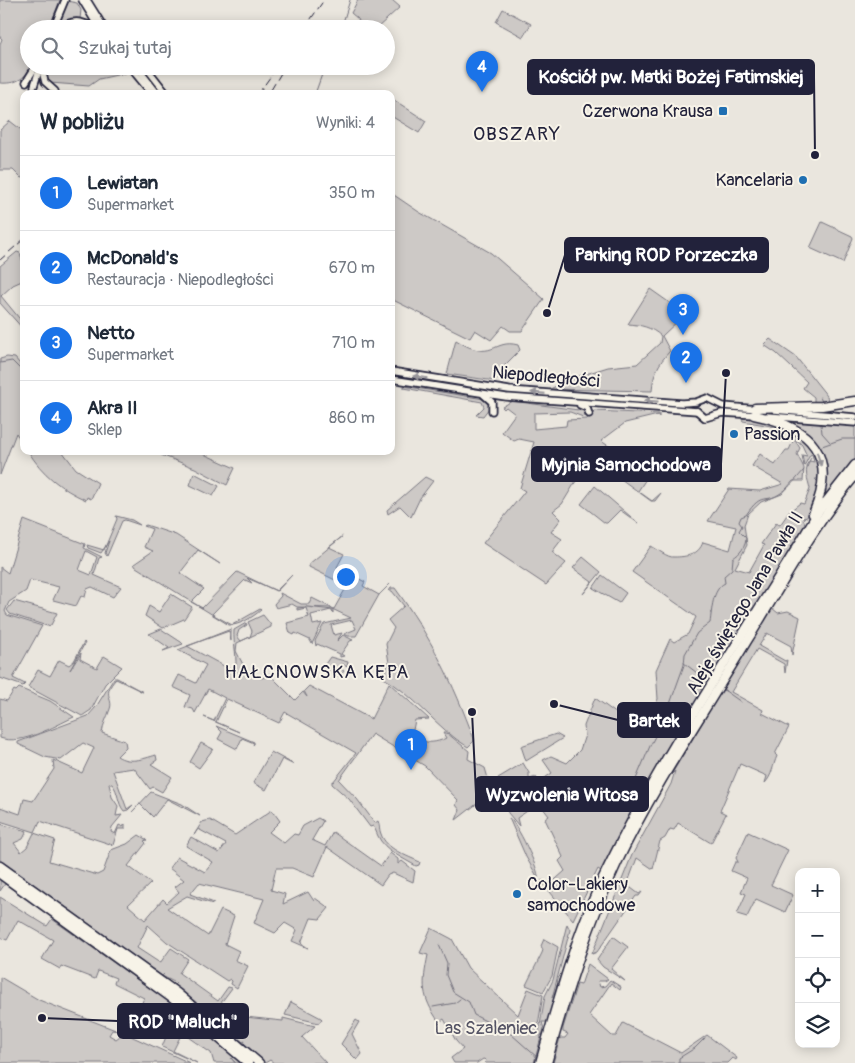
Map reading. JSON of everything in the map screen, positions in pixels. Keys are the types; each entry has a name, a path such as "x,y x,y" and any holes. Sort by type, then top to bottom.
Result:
{"highway":[{"path":"755,412 855,401"},
{"path":"755,412 798,430 810,441 818,455 822,470 822,488 802,538"},
{"name":"Aleje świętego Jana Pawła II","path":"547,1063 553,1031 588,913 620,844 646,794 802,538 828,499 855,465"},
{"name":"Aleje świętego Jana Pawła II","path":"540,1063 589,930 617,863 640,821 814,531 855,476"},
{"path":"0,866 177,993 259,1063"},
{"path":"0,874 166,994 248,1063"}],"main road":[{"path":"57,20 65,0"},
{"path":"82,0 94,20"},
{"path":"87,0 99,20"},
{"path":"26,82 30,75"},
{"path":"34,86 38,75"},
{"path":"43,75 45,82 54,90"},
{"path":"136,75 149,90"},
{"path":"143,75 155,90"},
{"path":"152,75 164,90"},
{"name":"Niepodległości","path":"395,372 525,392 682,403 699,401"},
{"name":"Niepodległości","path":"395,379 475,392 568,402 697,411"},
{"path":"475,392 491,400 492,411"},
{"path":"855,417 755,412 715,414 705,418 697,411 699,401 709,398 716,404 755,412 855,423"},
{"path":"568,402 586,407 589,414 595,407 604,405"},
{"path":"715,414 716,404"}],"green space":[{"path":"0,0 60,0 52,20 20,20 20,75 26,75 10,83 0,83 0,44 2,39 0,37"},
{"path":"358,0 392,0 400,7 386,20 358,20 351,13"},
{"path":"67,1 77,3 81,10 80,19 60,20"},
{"path":"503,9 531,24 523,37 496,22"},
{"path":"46,75 117,75 99,79 89,86 50,83"},
{"path":"395,101 426,121 419,133 395,118"},
{"path":"10,121 20,129 20,177 13,170 0,170 0,130"},
{"path":"395,196 419,212 491,253 544,299 522,331 510,331 503,326 491,340 475,330 470,338 395,301"},
{"path":"822,222 852,236 853,238 843,263 810,248"},
{"path":"17,252 20,253 20,282 13,285 1,296 20,319 20,326 0,303 0,266"},
{"path":"650,289 677,308 694,312 681,318 662,336 670,351 662,360 657,370 652,391 550,389 573,378 608,367 637,364 660,343 661,336 653,330 628,324"},
{"path":"770,339 796,357 827,396 828,402 817,403 814,401 814,397 803,388 807,382 776,353 764,345"},
{"path":"456,340 478,350 492,349 510,344 518,345 520,350 502,368 502,377 495,381 447,374"},
{"path":"7,357 15,358 20,364 20,439 16,433 0,475 0,359"},
{"path":"404,386 484,399 488,402 489,408 483,416 476,415 484,407 482,402 404,388"},
{"path":"512,401 586,411 587,415 583,417 570,412 534,413 534,429 566,426 567,420 587,419 595,411 659,414 659,417 658,415 625,423 601,441 650,473 638,491 652,501 651,501 610,471 608,466 603,467 590,458 562,504 553,511 561,519 551,532 562,539 552,552 566,563 546,585 483,543 525,491 520,488 534,442 519,439 514,441 502,432 515,414 506,407 504,409 502,407"},
{"path":"741,418 776,423 796,432 804,439 818,460 821,477 820,479 815,479 819,483 807,517 803,518 805,524 640,798 611,853 581,920 601,872 629,816 601,871 598,869 573,920 541,881 544,880 548,886 565,871 559,861 563,857 545,819 549,816 539,803 517,818 519,826 508,813 498,778 523,763 529,773 529,779 536,777 539,782 552,773 543,760 551,756 567,763 580,750 585,735 584,726 595,698 624,719 649,717 658,699 656,670 670,639 674,642 688,634 696,617 632,572 651,546 672,557 691,554 698,550 703,542 730,550 736,527 708,521 729,489 760,491 783,484 752,466 760,454 775,465 786,450 789,450 794,439 800,448 797,454 804,468 803,481 793,481 782,494 761,502 748,514 744,525 747,545 735,568 749,572 764,545 761,544 776,523 780,525 789,512 800,503 804,504 810,489 806,472 810,461 814,462 812,454 804,466 802,455 807,456 802,445 791,435 771,426 743,421"},
{"path":"780,419 824,424 825,422 855,424 855,459 821,502 818,450"},
{"path":"30,455 65,455 76,469 98,483 91,499 87,497 86,500 60,486"},
{"path":"161,455 206,455 235,468 227,485 195,468"},
{"path":"194,473 219,486 213,496 190,485"},
{"path":"425,477 433,481 420,498 411,517 400,506 388,514 387,510"},
{"path":"595,486 638,523 620,510 605,523 581,504"},
{"path":"116,516 132,520 140,525 125,520 122,521 107,556 105,553 109,541 106,546 117,519"},
{"path":"24,520 85,544 84,548 102,557 99,558 94,575 121,587 113,597 92,587 87,589 85,597 81,596 76,606 53,600 59,587 30,580 26,591 9,602 5,611 7,615 42,626 13,678 25,684 23,686 0,678 0,567 8,573","holes":["86,551 97,557 91,575 79,570"]},
{"path":"146,525 176,535 220,564 198,550 180,573 204,589 191,602 134,564 153,551 144,547 152,529 144,526"},
{"path":"87,545 103,550 101,553 88,548"},
{"path":"329,547 344,554 337,567 365,582 363,586 379,595 356,636 344,634 356,629 352,620 331,625 334,635 342,633 337,641 343,635 353,640 350,641 341,654 344,656 340,657 340,654 317,644 316,646 315,641 324,624 351,618 330,608 297,607 292,604 276,608 274,604 281,596 280,593 301,604 309,604 312,598 334,609 347,586 309,567 309,564"},
{"path":"583,557 601,572 583,594 592,582 573,568"},
{"path":"237,572 268,587 247,578 252,583 245,580 212,614 232,625 229,625 200,607 202,608"},
{"path":"602,575 626,593 619,603 593,588"},
{"path":"391,588 395,588 420,624 449,679 474,739 468,747 456,739 404,692 382,677 389,663 386,644 394,628 388,620 404,606 392,591 389,591"},
{"path":"171,594 192,607 184,619 163,628 145,616 149,606 159,612"},
{"path":"14,601 57,613 51,625 47,626 10,614 7,610"},
{"path":"307,607 333,610 333,613 331,610 311,615 313,625 322,623 312,644 310,640 295,633 294,635 290,633 287,623 309,617 306,608 297,610 297,608"},
{"path":"772,608 778,613 788,611 800,617 792,655 791,646 767,633 759,646 785,661 787,660 785,673 784,664 757,649 731,692 763,710 762,713 789,727 775,754 777,756 769,777 765,783 767,776 740,764 720,811 726,814 711,843 678,823 674,830 670,829 665,838 660,841 653,869 637,858 627,885 639,894 642,892 639,896 636,896 597,952 592,954 632,855 671,784 675,771 671,775 722,690 726,691 723,689"},
{"path":"260,609 261,610 246,620 232,625"},
{"path":"263,615 271,627 250,637 252,631 248,622"},
{"path":"246,623 247,625 239,630 237,636 241,641 237,643 236,651 247,672 261,678 269,676 270,673 295,700 303,692 307,697 304,691 309,686 371,719 389,683 429,719 415,720 412,735 423,737 423,741 432,742 446,738 443,733 447,733 469,751 468,759 485,768 492,792 456,820 460,810 456,805 458,800 425,766 372,734 339,780 357,799 375,823 378,821 381,834 387,844 420,862 416,866 385,846 373,826 370,827 349,799 332,784 332,781 356,753 285,712 279,723 227,699 216,722 239,732 204,717 214,721 225,698 208,689 195,713 193,709 185,707 190,695 173,687 179,675 196,683 206,665 178,650 187,646 235,672 234,630"},
{"path":"161,629 183,644 163,651 169,648 149,634"},
{"path":"231,629 231,641 229,631 198,642"},
{"path":"84,642 70,670 81,653 80,659 97,668 104,656 122,667 105,684 91,710 82,716 28,687 38,670 50,676 59,660 69,665 74,661"},
{"path":"330,657 348,662 347,667 341,663 339,667 344,671 340,676 327,674 328,670 323,667"},
{"path":"114,678 143,692 116,679 109,689 111,705 102,733 125,741 126,747 117,756 126,760 136,760 156,755 157,760 151,764 172,777 162,792 153,787 150,789 134,768 113,771 127,809 133,805 128,810 124,811 114,787 112,784 109,784 112,797 118,806 116,816 122,815 112,827 111,832 115,834 119,825 123,827 125,824 125,829 118,829 113,845 40,821 35,832 0,821 0,807 20,814 24,799 33,801 54,769 53,760 82,773 94,748 83,743 61,760 45,757 18,744 18,742 88,716 96,707"},
{"path":"19,688 50,701 74,717 48,730 28,737 9,740 0,738 0,699 7,701 14,690 16,691"},
{"path":"216,726 254,743 242,738 237,749 218,739 222,732"},
{"path":"556,734 563,738 526,761 521,746"},
{"path":"201,743 213,749 199,768 190,762"},
{"path":"271,752 294,765 282,759 266,790 253,783"},
{"path":"151,792 182,804 200,816 167,799 153,817 140,804 132,812"},
{"path":"272,810 280,821 269,832 284,843 294,834 298,835 303,826 318,818 323,821 312,840 325,846 333,832 381,866 390,853 398,859 398,864 402,861 415,871 413,882 393,873 388,875 381,885 327,847 314,877 292,868 276,868 271,890 285,894 283,904 308,892 314,901 315,898 329,908 320,919 311,918 301,943 308,948 292,941 297,930 285,923 275,933 254,923 264,899 199,883 190,894 213,904 187,896 167,908 208,936 221,910 234,916 225,944 239,951 235,960 248,966 237,988 231,984 232,981 230,979 227,981 167,942 148,925 137,948 160,963 171,948 188,959 179,973 218,1001 228,987 232,988 217,1008 226,1015 283,1021 283,1018 315,1026 302,1037 326,1063 274,1063 270,1060 265,1063 244,1043 245,1041 243,1042 174,985 176,983 162,976 0,860 0,824 27,831 23,839 14,843 21,852 27,847 34,833 55,840 49,861 97,875 103,872 111,850 127,844 139,835 147,840 144,841 146,843 128,866 151,883 128,905 145,920 163,899 167,903 179,892 175,887 184,880 169,868 177,857 205,872 213,862 186,846 191,837 219,853 226,844 198,829 194,835 202,822 210,820 235,835"},
{"path":"509,818 527,846 538,878 526,857"},
{"path":"748,832 788,850 771,885 793,895 785,912 756,899 747,917 737,914 746,894 741,892 747,878 731,871 735,862 738,862 736,858"},
{"path":"0,879 155,990 243,1063 236,1063 231,1058 235,1063 214,1063 211,1053 182,1033 173,1051 197,1063 162,1047 171,1024 140,1007 144,998 114,983 116,978 98,971 95,979 61,966 60,969 42,959 53,940 18,920 7,940 0,937 0,897 47,926 52,919 138,980 5,884 0,891"},
{"path":"567,924 570,930 552,998 575,938 547,1022 542,1022 544,1029 542,1036 539,1031 545,996 553,980"},
{"name":"Las Szaleniec","path":"431,928 452,939 468,968 518,1015 528,989 543,995 537,1031 541,1037 534,1063 485,1063 486,1060 483,1059 477,1063 454,1063 451,1058 463,1049 456,1041 444,1019 439,1022 433,1013 424,990 428,955 420,953"},
{"path":"613,936 628,947 611,969 625,981 603,967 597,960"},
{"path":"544,939 558,947 552,976 543,992 526,985 542,953 541,946"},
{"name":"Las Szaleniec","path":"588,964 608,979 598,981 600,987 605,986 610,980 621,987 620,990 611,983 589,1015 612,1036 616,1036 623,1023 681,1053 707,1035 737,1058 736,1060 733,1058 728,1063 553,1063 560,1038 565,1038 568,1034 563,1032 563,1028 577,984 581,985"},
{"path":"0,977 39,1000 118,1031 112,1030 109,1035 116,1039 124,1033 190,1063 0,1063"},
{"path":"291,1002 322,1019 319,1023 285,1015"},
{"path":"356,1020 359,1022 352,1034 362,1054 357,1060 341,1044"}],"waterway":[{"path":"344,20 350,0"},
{"path":"316,90 322,75"},
{"path":"0,363 12,361 20,369"},
{"path":"820,397 822,402"},
{"path":"821,424 822,433 830,442"},
{"path":"822,446 842,439 855,439"},
{"path":"806,466 811,458"},
{"path":"626,803 650,746 666,715 684,665 685,654 697,633 710,623 712,606 717,590 725,583 724,576 732,569 733,558 744,547 746,538 739,531 742,526 739,522 741,517 746,515 760,500 771,498 784,491 804,470"},
{"path":"684,663 705,679"},
{"path":"724,690 741,702"},
{"path":"439,945 447,963 446,975 453,992 469,1002 474,1015 511,1034 538,1058"},
{"path":"433,1007 455,1003 460,999"},
{"path":"679,1063 679,1058 695,1048 705,1038"}],"railway":[{"path":"310,20 324,0"},
{"path":"261,90 272,75"},
{"path":"271,90 280,75"},
{"path":"0,260 20,242"}],"place":[{"name":"Akra II","path":"482,92"},
{"name":"Czerwona Krausa","path":"723,111"},
{"name":"Kościół pw. Matki Bożej Fatimskiej","path":"815,155"},
{"name":"Kancelaria","path":"803,180"},
{"name":"Parking ROD Porzeczka","path":"547,313"},
{"name":"Netto","path":"683,335"},
{"name":"Myjnia Samochodowa","path":"726,373"},
{"name":"McDonald's","path":"686,383"},
{"name":"Passion","path":"734,434"},
{"name":"Bartek","path":"554,704"},
{"name":"Wyzwolenia Witosa","path":"472,712"},
{"name":"Lewiatan","path":"411,770"},
{"name":"Color-Lakiery samochodowe","path":"517,894"},
{"name":"ROD \"Maluch\"","path":"42,1018"}],"district":[{"name":"OBSZARY","path":"517,134"},
{"name":"HAŁCNOWSKA KĘPA","path":"317,672"}]}
